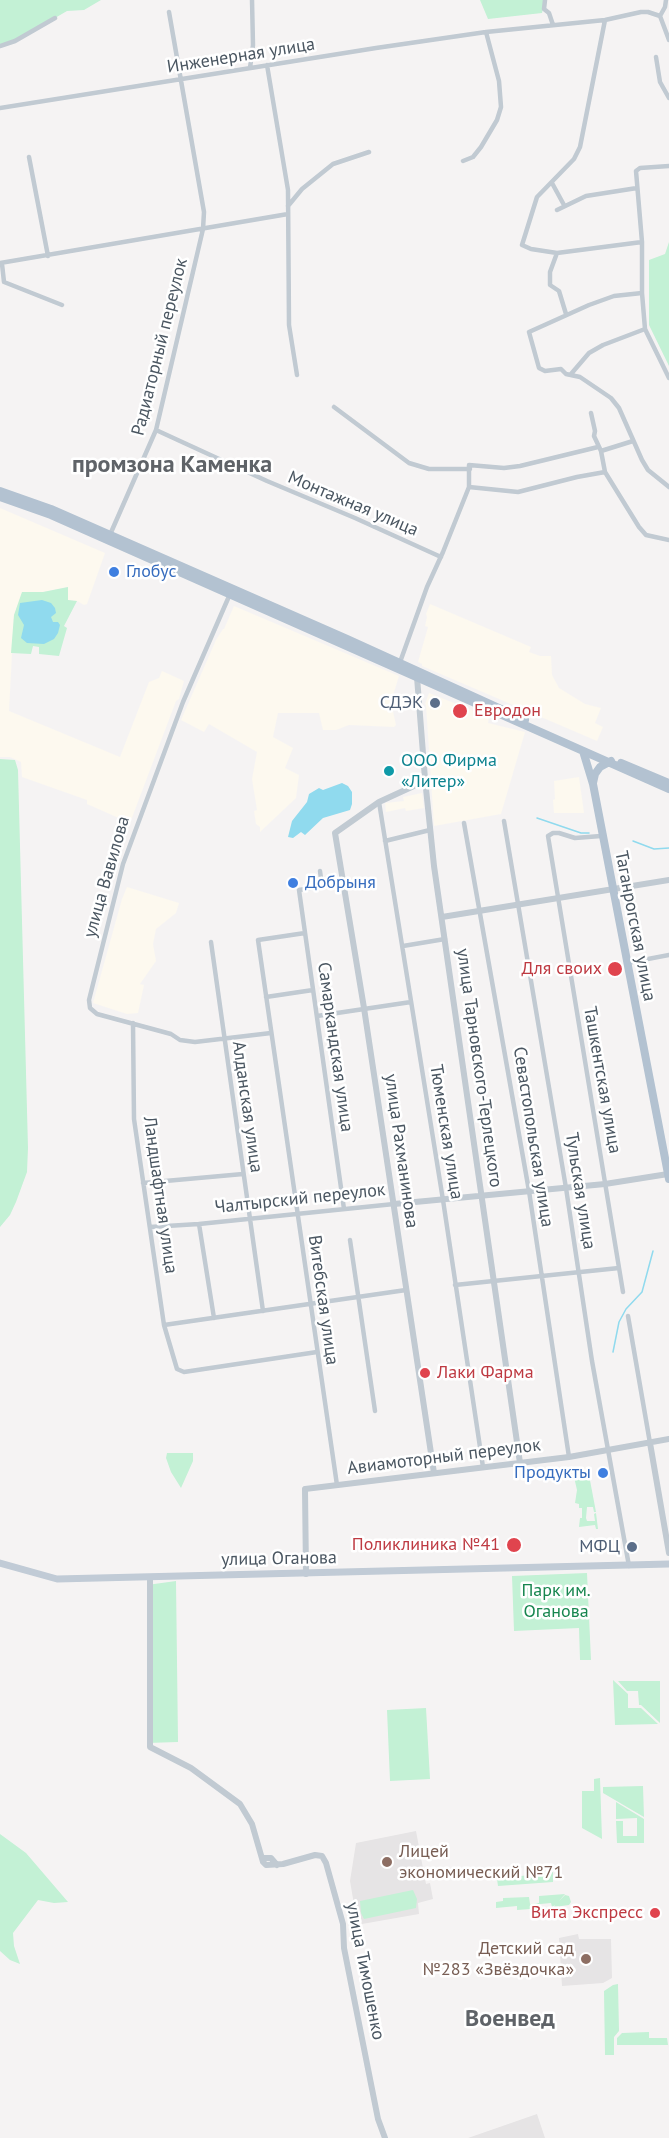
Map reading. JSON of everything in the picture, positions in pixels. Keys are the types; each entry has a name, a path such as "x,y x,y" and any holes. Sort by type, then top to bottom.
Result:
{"main road":[{"path":"0,491 51,509 230,594 399,665"},
{"path":"0,497 109,538 399,665 583,751 669,783"},
{"path":"418,675 669,789"},
{"name":"Таганрогская улица","path":"583,751 592,784 668,1177"},
{"path":"592,784 595,774 611,761"},
{"name":"улица Оганова","path":"0,1563 57,1579 669,1564"}],"street":[{"path":"250,68 253,45 252,0"},
{"path":"544,0 544,9 549,13 553,25"},
{"path":"666,0 660,16 669,40"},
{"name":"Радиаторный переулок","path":"109,538 156,430 203,229 204,212 169,12"},
{"name":"Инженерная улица","path":"0,108 486,32 605,20 648,12 660,16"},
{"path":"0,46 15,41 55,18"},
{"path":"605,20 580,147 574,159 534,202 522,245 531,249 557,253 642,242"},
{"path":"463,161 473,157 481,147 497,120 501,107 499,81 486,32"},
{"path":"656,57 660,82 669,98"},
{"path":"267,65 288,190 289,325 297,375"},
{"path":"288,206 302,189 333,164 369,152"},
{"path":"30,157 48,256"},
{"path":"669,166 640,168 636,171 642,242 645,328 669,378"},
{"path":"552,183 564,205"},
{"path":"556,210 586,196 637,188"},
{"name":"Радиаторный переулок","path":"62,305 4,282 1,263 288,214"},
{"path":"557,253 550,272 550,285 559,291 566,314"},
{"path":"642,293 614,296 566,314 529,332 539,368 544,371 561,369 566,374 580,377 611,398 619,408 648,470 669,487"},
{"path":"572,374 589,353 645,328"},
{"path":"334,407 409,463 429,469 520,466 633,441"},
{"path":"591,413 594,436 600,449 605,472 646,535 669,540"},
{"name":"Монтажная улица","path":"156,430 441,557"},
{"path":"399,665 427,587 469,487 470,467"},
{"path":"469,487 518,492 605,472"},
{"name":"улица Вавилова","path":"230,594 183,702 123,864 90,1008 97,1014 171,1034 180,1040 195,1042 224,1040 271,1033"},
{"name":"улица Тарновского-Терлецкого","path":"418,675 430,830 520,1463"},
{"path":"379,802 425,779"},
{"name":"улица Рахманинова","path":"379,802 335,833 364,1008 434,1473"},
{"name":"Тюменская улица","path":"379,802 483,1467"},
{"name":"Тульская улица","path":"504,821 629,1566"},
{"name":"Севастопольская улица","path":"464,823 529,1191 569,1457"},
{"path":"385,841 430,830"},
{"name":"Ташкентская улица","path":"601,836 575,838 560,833 548,836 623,1292"},
{"path":"320,872 322,886 342,883"},
{"path":"442,917 669,880"},
{"name":"Самаркандская улица","path":"322,886 299,890 344,1209"},
{"name":"Витебская улица","path":"305,933 258,940 337,1485"},
{"path":"403,946 445,939"},
{"name":"Алданская улица","path":"211,942 263,1311"},
{"path":"627,963 669,955"},
{"path":"266,997 313,990"},
{"path":"317,1016 411,1002"},
{"name":"Ландшафтная улица","path":"133,1023 134,1119 164,1325 177,1369 184,1372 317,1352"},
{"path":"143,1183 243,1174"},
{"name":"Чалтырский переулок","path":"150,1227 298,1215 668,1177"},
{"path":"199,1224 214,1318"},
{"path":"350,1240 375,1411"},
{"path":"455,1285 619,1268"},
{"path":"164,1325 406,1290"},
{"path":"628,1316 669,1553"},
{"name":"Авиамоторный переулок","path":"306,1574 304,1489 569,1457 669,1439"},
{"name":"улица Тимошенко","path":"150,1577 150,1747 191,1768 240,1804 252,1824 263,1858 271,1858 277,1865 315,1855 322,1856 343,1924 349,1972 378,2119 385,2138"}],"shaded area":[{"path":"0,508 105,553 87,604 67,600 68,587 22,593 14,615 9,711 120,757 149,682 159,678 162,671 184,681 130,823 87,804 87,800 22,777 21,762 10,757 0,757"},
{"path":"430,604 531,647 529,652 540,656 551,656 552,675 559,688 585,704 601,708 595,723 603,727 597,741 422,666 418,662 428,627 425,626 426,614"},
{"path":"234,606 399,676 391,702 396,725 394,727 349,725 336,730 323,730 319,713 278,713 273,737 293,748 285,768 299,775 296,798 260,832 254,811 257,810 252,779 257,752 209,724 204,732 181,720 216,640 224,629"},
{"path":"429,693 489,717 488,723 525,732 501,814 434,826 425,704"},
{"path":"579,777 584,813 554,813 554,781"},
{"path":"422,793 424,808 406,811 405,808 386,812 385,803 404,801 403,797"},
{"path":"127,887 179,903 176,913 156,929 153,944 156,961 140,984 144,985 138,1013 127,1014 93,1003"},
{"name":"Лицей экономический №71","path":"416,1831 426,1884 430,1883 433,1899 418,1903 419,1914 362,1924 361,1921 357,1922 350,1881 356,1843"},
{"name":"Детский сад №283 «Звёздочка»","path":"578,1934 579,1939 611,1939 612,1978 603,1983 562,1986 559,1938"},
{"path":"537,2114 545,2138 468,2138"}],"green space":[{"path":"0,0 101,0 84,10 67,11 14,42 0,47"},
{"path":"480,0 545,0 542,13 488,19"},
{"path":"669,242 669,366 649,325 649,260 665,254"},
{"path":"68,587 68,600 77,601 64,626 67,628 59,656 39,654 39,647 33,646 31,654 11,653 14,615 22,592 43,592"},
{"path":"0,759 15,760 18,770 28,1148 27,1172 10,1215 0,1227"},
{"path":"167,1453 193,1453 193,1461 181,1488 171,1472 166,1458"},
{"path":"589,1475 596,1512 593,1507 587,1507 586,1518 587,1521 595,1521 594,1514 596,1513 598,1529 595,1525 579,1527 582,1508 575,1503 577,1490 574,1477"},
{"name":"Парк им. Оганова","path":"587,1573 591,1660 580,1660 579,1628 514,1631 512,1576"},
{"path":"176,1581 178,1742 147,1743 147,1585"},
{"path":"613,1680 628,1694 628,1708 641,1708 658,1724 615,1725"},
{"path":"618,1681 660,1681 660,1723 639,1705 638,1691 627,1691"},
{"path":"426,1708 430,1779 390,1781 387,1710"},
{"path":"600,1778 602,1839 582,1828 582,1791 594,1791 594,1779"},
{"path":"643,1786 644,1817 603,1793 603,1787"},
{"path":"616,1802 644,1819 644,1843 617,1843 616,1821 623,1821 623,1836 637,1836 637,1818 616,1819"},
{"path":"0,1834 26,1853 68,1902 54,1903 38,1900 13,1933 14,1946 20,1964 10,1960 0,1951"},
{"path":"553,1872 553,1882 498,1886 497,1879"},
{"path":"413,1890 417,1899 416,1908 364,1919 360,1901"},
{"path":"565,1894 559,1901 565,1895 569,1896 571,1902 569,1905 552,1907 551,1903 530,1905 530,1909 517,1910 517,1906 496,1908 496,1902 503,1901 503,1898 529,1897 530,1904 539,1903 539,1896"},
{"path":"618,1984 619,2031 614,2037 614,2055 605,2055 604,1991"},
{"path":"649,2032 649,2038 667,2038 668,2045 617,2045 617,2038 622,2033"}],"water":[{"path":"42,600 51,603 55,608 56,613 51,617 53,622 58,622 60,625 58,633 54,639 44,644 27,643 21,638 24,625 18,615 20,603"},
{"path":"342,783 352,792 350,810 323,818 305,835 301,832 293,838 288,837 292,821 307,802 309,794 319,788 323,790"}],"waterway":[{"path":"537,818 581,833 589,833"},
{"path":"633,841 654,849 669,848"},
{"path":"613,1352 619,1322 626,1309 642,1292 653,1251"}],"place":[{"name":"Глобус","path":"114,572"},
{"name":"СДЭК","path":"435,703"},
{"name":"Евродон","path":"460,711"},
{"name":"ООО Фирма «Литер»","path":"389,771"},
{"name":"Добрыня","path":"293,883"},
{"name":"Для своих","path":"615,969"},
{"name":"Лаки Фарма","path":"425,1373"},
{"name":"Продукты","path":"603,1473"},
{"name":"Поликлиника №41","path":"514,1545"},
{"name":"МФЦ","path":"632,1547"},
{"name":"Лицей экономический №71","path":"387,1862"},
{"name":"Вита Экспресс","path":"655,1913"},
{"name":"Детский сад №283 «Звёздочка»","path":"586,1959"}],"district":[{"name":"промзона Каменка","path":"172,465"},
{"name":"Военвед","path":"510,2019"}]}
